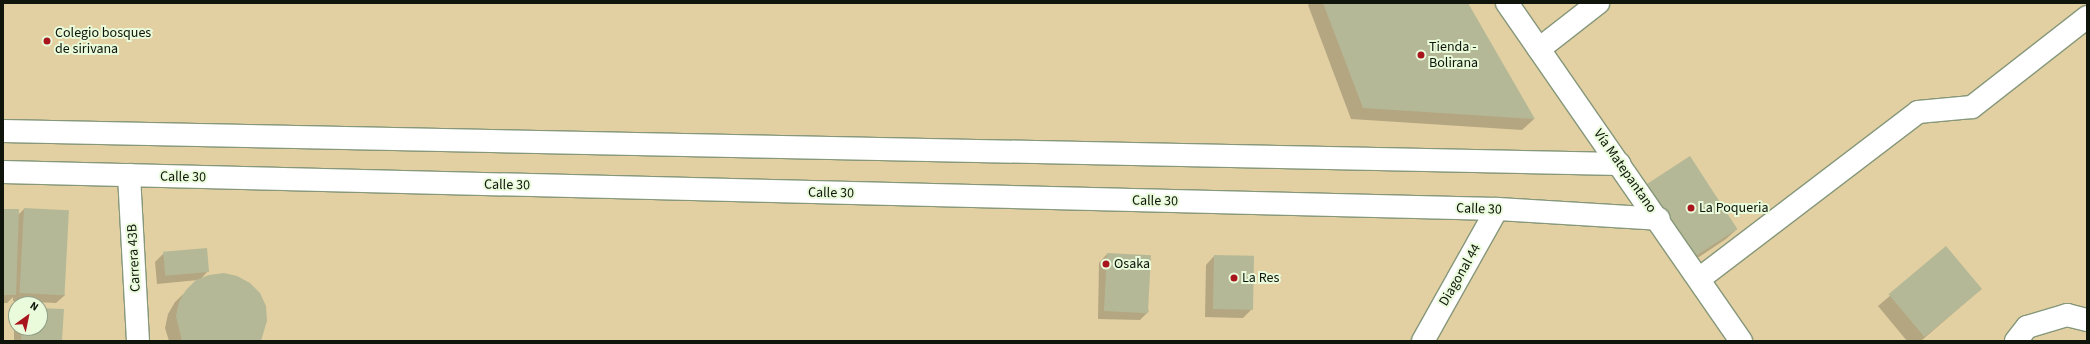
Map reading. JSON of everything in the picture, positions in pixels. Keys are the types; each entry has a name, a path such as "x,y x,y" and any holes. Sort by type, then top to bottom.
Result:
{"main road":[{"name":"Vía Matepantano","path":"1507,3 1659,219 1741,341"},
{"path":"1539,49 1598,3"},
{"path":"1699,279 1918,112 1972,107 2087,17"},
{"path":"3,131 1620,164"},
{"name":"Calle 30","path":"3,172 1498,209 1659,219"},
{"name":"Carrera 43B","path":"129,175 138,341"},
{"name":"Diagonal 44","path":"1422,341 1498,209"},
{"path":"2016,341 2027,327 2067,315 2087,320"}],"shaded area":[{"path":"3,3 2087,3 2087,341 3,341"}],"building":[{"name":"Tienda - Bolirana","path":"1323,3 1468,3 1535,119 1363,108"},
{"name":"La Poqueria","path":"1690,156 1737,229 1691,259 1644,186"},
{"path":"24,208 69,210 64,295 20,293"},
{"path":"3,209 19,209 16,295 3,295"},
{"path":"1946,246 1982,289 1925,337 1889,294"},
{"path":"207,248 209,272 165,276 163,252"},
{"path":"1107,253 1151,255 1148,313 1104,311"},
{"path":"1214,255 1254,256 1253,310 1213,309"},
{"path":"224,273 237,276 250,283 260,293 266,306 267,321 261,341 182,341 176,316 179,302 186,290 196,280 209,275"},
{"path":"48,308 64,309 62,341 21,341 21,336 48,336"}],"place":[{"name":"Colegio bosques de sirivana","path":"47,41"},
{"name":"Tienda - Bolirana","path":"1421,55"},
{"name":"La Poqueria","path":"1691,208"},
{"name":"Osaka","path":"1106,264"},
{"name":"La Res","path":"1234,278"}]}
